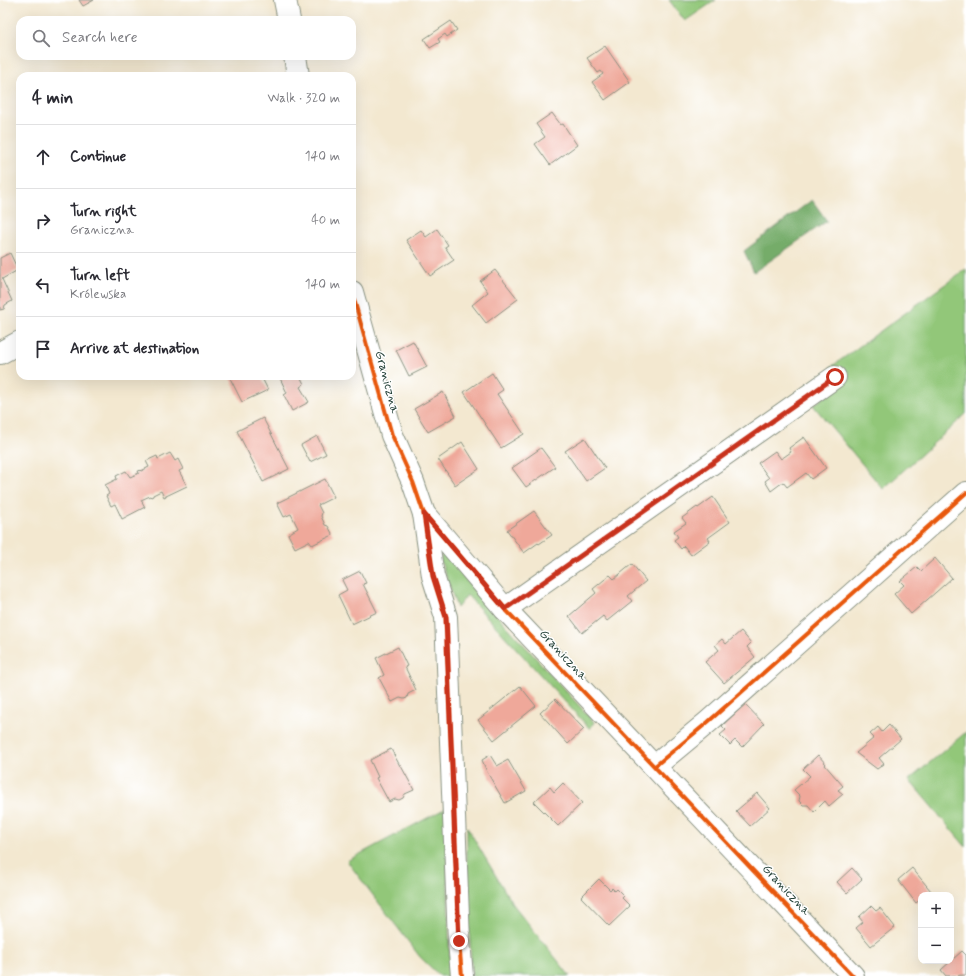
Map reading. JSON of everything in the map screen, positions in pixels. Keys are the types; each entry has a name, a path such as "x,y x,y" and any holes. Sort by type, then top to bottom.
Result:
{"street":[{"path":"286,0 288,16"},
{"path":"296,60 297,72"},
{"name":"Graniczna","path":"356,306 392,435 413,482 424,514 505,609 853,976"},
{"path":"0,353 16,344"},
{"path":"505,609 835,377"},
{"path":"655,766 708,722 966,493"},
{"path":"424,514 433,576 446,617 458,933 462,976"}],"green space":[{"path":"669,0 716,0 685,21"},
{"path":"812,200 827,221 754,272 744,251"},
{"path":"966,269 966,414 883,489 813,405 843,384 831,367"},
{"path":"444,552 476,592 594,722 590,729 467,595 457,608 440,559"},
{"path":"966,732 966,847 909,780"},
{"path":"446,808 450,976 440,976 420,957 347,861"},
{"path":"467,827 512,903 570,976 472,976 467,890"}],"building":[{"path":"79,0 94,0 83,6"},
{"path":"451,21 457,30 447,37 445,34 438,39 440,42 430,48 424,39"},
{"path":"605,46 630,82 605,100 592,82 603,74 601,71 598,73 587,58"},
{"path":"552,113 561,125 563,124 577,145 550,165 535,144 545,137 536,124"},
{"path":"437,229 448,245 445,247 454,260 430,276 406,240 421,230 426,237"},
{"path":"10,253 16,266 16,271 2,279 12,301 5,305 4,309 0,310 0,258"},
{"path":"495,270 518,299 486,323 472,305 488,292 480,281"},
{"path":"413,341 427,367 409,376 396,350"},
{"path":"492,373 503,390 497,394 524,434 501,448 464,392"},
{"path":"231,380 263,380 268,390 242,402"},
{"path":"281,380 302,380 304,384 300,387 309,402 292,411 284,395 287,393"},
{"path":"443,392 456,416 428,432 414,409"},
{"path":"263,418 289,469 263,482 237,431"},
{"path":"317,436 326,454 310,462 301,445"},
{"path":"804,437 826,468 811,479 806,473 787,487 783,482 771,491 765,481 769,478 758,463 775,451 781,459 791,452 789,448"},
{"path":"585,438 605,468 586,481 565,451"},
{"path":"462,442 479,469 455,485 438,459"},
{"path":"541,448 555,467 526,487 512,468"},
{"path":"170,453 175,461 178,459 183,469 179,471 187,486 164,497 161,491 151,497 150,496 141,500 145,507 122,519 115,504 111,506 106,496 109,494 105,485 117,479 116,476 126,471 130,477 139,473 138,471 149,467 146,461 157,456 158,459"},
{"path":"325,479 334,497 318,505 325,525 328,526 333,535 312,545 309,541 295,548 288,534 298,528 291,514 284,517 277,503"},
{"path":"713,497 730,522 708,538 710,541 691,555 684,546 681,549 674,540 678,537 674,531 686,523 682,518"},
{"path":"534,511 552,535 524,553 507,530"},
{"path":"935,558 952,578 911,614 894,594 904,585 900,581 917,567 921,571"},
{"path":"632,564 646,581 628,596 632,601 607,621 603,616 582,633 569,616 596,593 593,589 610,575 614,579"},
{"path":"360,571 366,583 363,584 377,612 352,624 338,595 347,590 342,580"},
{"path":"741,631 751,643 747,647 755,657 724,683 705,662 719,650 715,645 722,639 726,644"},
{"path":"398,647 407,666 405,667 416,690 408,694 407,698 400,698 392,702 379,678 384,675 376,658"},
{"path":"520,686 536,706 494,740 478,720"},
{"path":"555,699 584,729 568,744 540,713"},
{"path":"745,704 764,724 742,747 735,740 730,745 720,735 726,730 722,726"},
{"path":"889,725 901,739 879,758 884,764 877,769 856,753 874,738 870,734 878,727 882,732"},
{"path":"391,749 414,790 405,794 403,798 399,800 395,799 389,802 376,778 378,777 370,760"},
{"path":"490,755 497,766 508,760 526,791 505,803 487,772 482,760"},
{"path":"818,755 843,786 838,790 843,794 829,806 825,801 814,812 808,805 803,805 799,801 800,796 794,790 810,776 803,769"},
{"path":"563,783 582,803 558,826 534,802 550,787 554,792"},
{"path":"757,793 770,808 750,826 736,811"},
{"path":"852,868 862,879 847,893 837,882"},
{"path":"912,868 931,891 918,892 918,901 916,903 898,880"},
{"path":"599,879 610,890 612,888 615,891 617,889 624,896 622,898 630,906 609,926 581,897"},
{"path":"871,906 876,911 880,908 895,927 871,946 856,928 863,922 859,917"},
{"path":"962,951 966,955 966,975 946,976 941,970 948,964 954,964 954,958"}],"cycle path":[{"path":"356,306 392,435 413,482 424,514 505,609 853,976"},
{"path":"655,766 708,722 966,493"},
{"path":"424,514 433,576 446,617 459,941 462,976"}],"route":[{"path":"459,941 446,617 433,576 424,514 505,609 835,377"}]}
